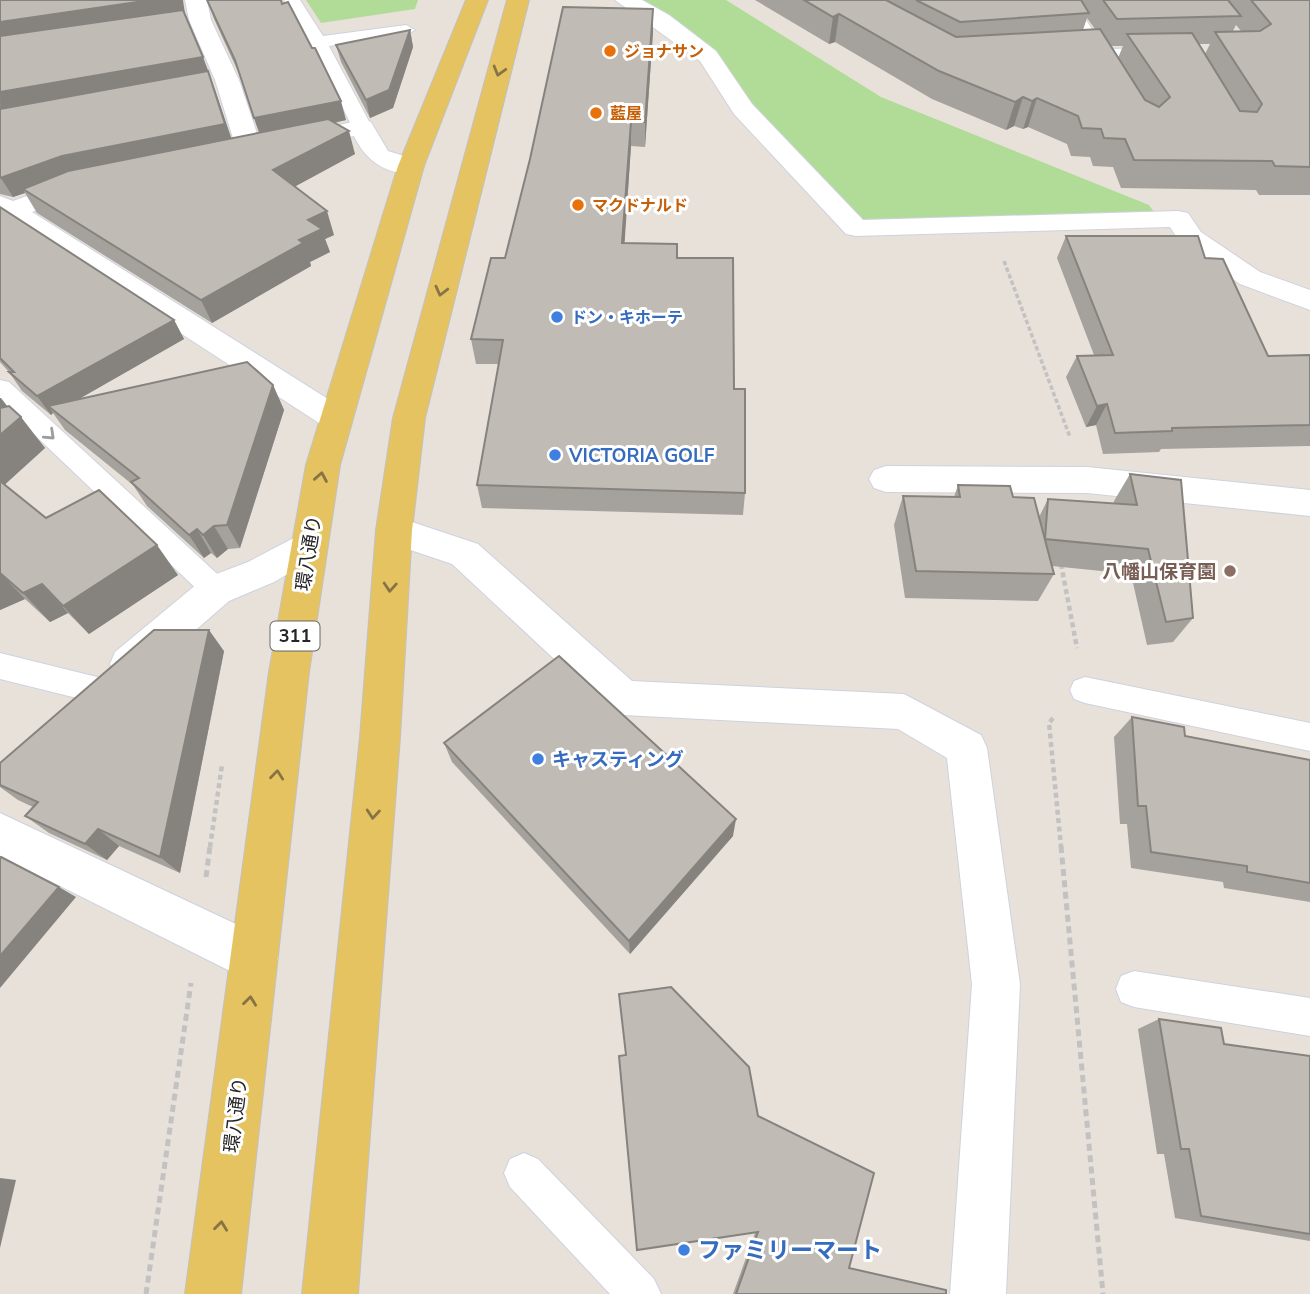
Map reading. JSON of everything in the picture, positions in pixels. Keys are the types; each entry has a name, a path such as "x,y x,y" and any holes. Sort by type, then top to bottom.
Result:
{"main road":[{"name":"環八通り","path":"213,1294 289,672 323,465 411,166 477,0"},
{"path":"330,1294 380,737 394,530 409,418 472,166 519,2"}],"street":[{"path":"626,0 662,20 708,56 743,109 856,228 1178,219 1191,238 1250,278 1310,301"},
{"path":"194,14 250,151"},
{"path":"222,156 362,127 373,153 382,160 411,166"},
{"path":"4,209 73,186 100,181"},
{"path":"4,209 336,419"},
{"path":"886,479 1087,480 1310,503"},
{"path":"394,530 465,554 623,698 904,712 966,748 996,984 978,1294"},
{"path":"68,715 216,590 261,572 309,544"},
{"path":"0,834 255,958"}],"lane":[{"path":"292,0 362,127"},
{"path":"1065,0 1112,75"},
{"path":"317,42 406,30"},
{"path":"1069,50 1174,52"},
{"path":"0,388 216,590"},
{"path":"0,666 97,690"},
{"path":"1086,690 1310,737"},
{"path":"1134,989 1310,1017"},
{"path":"524,1173 639,1294"}],"path":[{"path":"1001,254 1087,480"},
{"path":"1060,559 1086,690 1049,723 1103,1294"}],"green space":[{"path":"306,0 418,0 415,9 321,23"},
{"path":"626,0 726,0 881,97 1149,205 1159,219 856,228 708,56"}],"building":[{"path":"0,0 151,0 0,22"},
{"path":"207,0 281,0 282,4 288,2 341,101 254,118 235,60"},
{"path":"804,0 886,0 956,37 1100,29 1145,100 1159,107 1170,97 1127,34 1192,33 1240,111 1257,112 1262,104 1215,32 1260,31 1271,24 1251,0 1310,0 1310,167 1275,166 1272,161 1134,160 1125,139 1104,138 1101,129 1082,128 1078,116 1037,98 1032,101 1023,97 1015,102 939,71 839,14 833,17"},
{"path":"916,0 1081,0 1089,13 960,22"},
{"path":"1103,0 1228,0 1241,16 1117,19"},
{"path":"563,7 653,9 645,122 631,122 622,243 677,244 677,258 733,258 734,389 745,389 745,493 477,485 503,340 471,339 491,258 505,258"},
{"path":"183,10 203,57 0,92 0,36"},
{"path":"410,30 389,90 366,100 336,45"},
{"path":"208,71 225,124 62,156 0,178 0,109"},
{"path":"328,119 349,131 273,170 327,211 308,220 322,229 299,240 303,243 201,300 23,189 68,171"},
{"path":"0,207 174,320 37,396 9,372 14,372 0,358"},
{"path":"1066,236 1198,236 1205,258 1223,259 1268,356 1310,355 1310,425 1172,428 1172,431 1115,433 1107,404 1097,406 1077,356 1113,355"},
{"path":"247,362 273,385 227,525 214,526 203,535 197,529 189,535 131,482 139,478 48,406"},
{"path":"9,406 21,417 0,435 0,408"},
{"path":"1130,474 1181,480 1193,618 1166,622 1148,549 1045,539 1048,499 1137,505"},
{"path":"0,481 46,518 99,490 157,545 63,606 42,584 23,593 0,573"},
{"path":"958,485 1010,486 1013,497 1034,498 1054,574 916,571 903,496 960,497"},
{"path":"154,630 209,630 160,857 98,829 85,844 25,816 38,802 0,785 0,763"},
{"path":"559,656 736,819 629,941 444,743"},
{"path":"1132,717 1184,727 1185,736 1310,760 1310,883 1247,872 1247,866 1151,852 1146,806 1138,806"},
{"path":"0,858 59,887 0,956"},
{"path":"671,987 749,1067 758,1116 874,1173 849,1268 946,1290 946,1294 736,1294 758,1232 637,1250 619,1056 626,1055 619,994"},
{"path":"1159,1019 1221,1028 1224,1044 1310,1056 1310,1234 1201,1216 1189,1149 1181,1149"}],"place":[{"name":"ジョナサン","path":"610,51"},
{"name":"藍屋","path":"596,113"},
{"name":"マクドナルド","path":"578,205"},
{"name":"ドン・キホーテ","path":"557,317"},
{"name":"VICTORIA GOLF","path":"555,455"},
{"name":"八幡山保育園","path":"1230,571"},
{"name":"キャスティング","path":"538,759"},
{"name":"ファミリーマート","path":"684,1250"}]}
